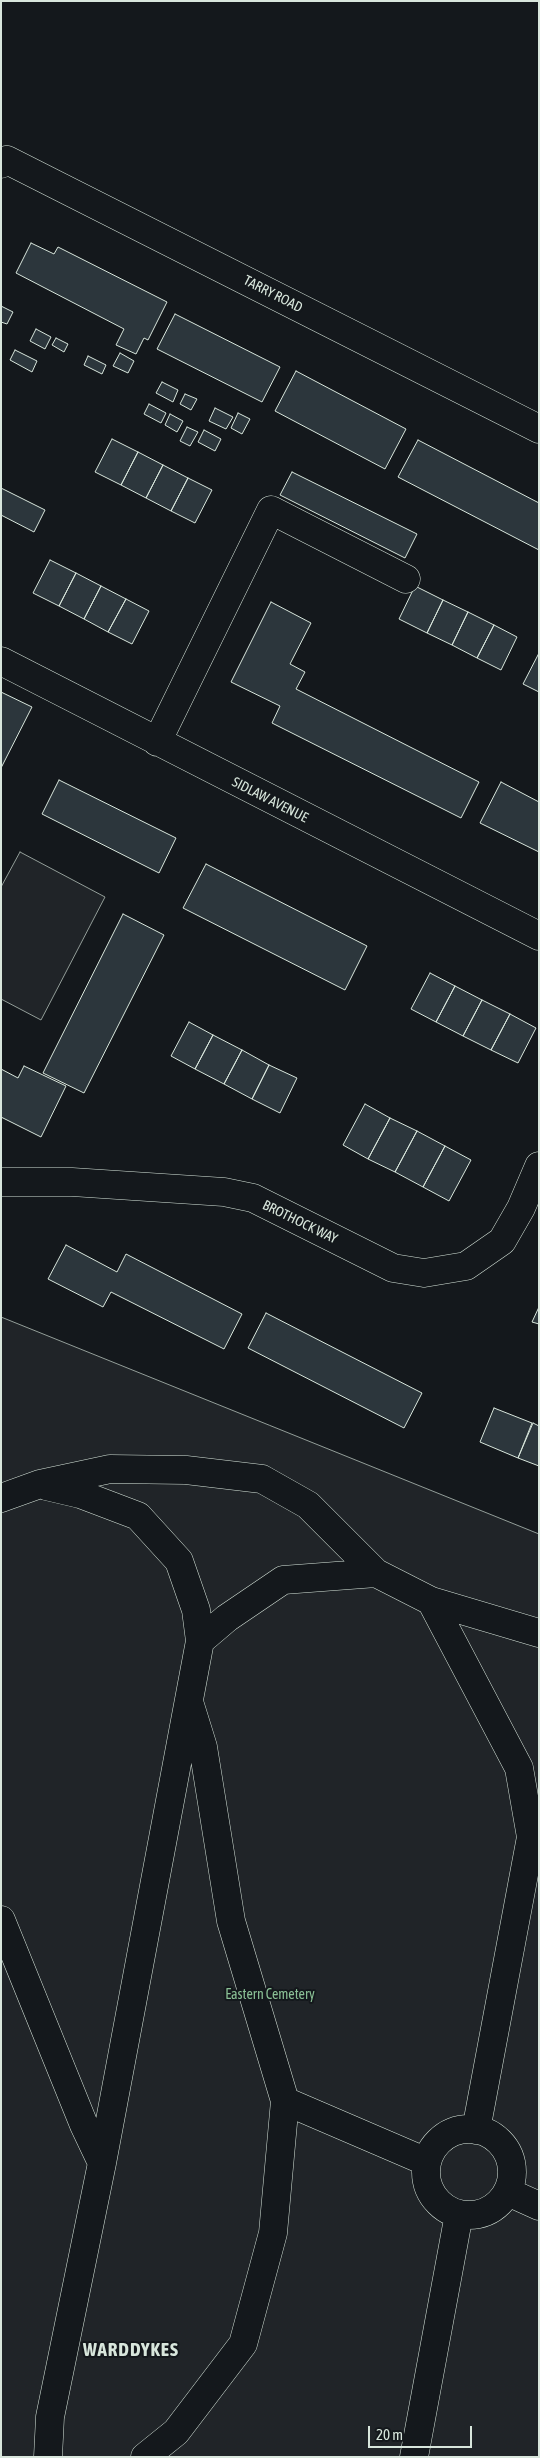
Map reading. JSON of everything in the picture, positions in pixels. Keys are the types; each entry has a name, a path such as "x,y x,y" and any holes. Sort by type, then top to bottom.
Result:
{"street":[{"name":"TARRY ROAD","path":"4,162 539,429"},
{"path":"157,742 271,510 406,579"},
{"name":"SIDLAW AVENUE","path":"1,661 539,936"},
{"name":"BROTHOCK WAY","path":"1,1182 72,1182 224,1192 253,1198 393,1268 424,1273 466,1266 502,1241 521,1208 539,1166"},
{"path":"1,1498 40,1484 110,1469 186,1470 262,1479 308,1505 376,1573 431,1601 539,1633"},
{"path":"40,1484 80,1494 138,1516 179,1561 196,1610 200,1641 102,2163 50,2417 48,2457"},
{"path":"200,1641 227,1618 282,1580 376,1573"},
{"path":"431,1601 519,1768 535,1832 476,2130"},
{"path":"145,2457 176,2432 243,2344 273,2233 285,2101 231,1921 203,1747 189,1702"},
{"path":"1,1920 84,2125 102,2163"},
{"path":"285,2101 427,2162"},
{"path":"463,2129 476,2130 495,2138 508,2153 512,2166 512,2179 508,2192 499,2203 487,2211 474,2215 459,2214 447,2209 437,2200 430,2189 426,2176 427,2162 432,2150 440,2140 463,2129"},
{"path":"508,2192 539,2206"},
{"path":"414,2457 459,2214"}],"green space":[{"path":"20,852 105,897 41,1020 1,999 1,887"},
{"name":"Eastern Cemetery","path":"1,1317 539,1534 539,2457 1,2457"}],"building":[{"path":"31,243 54,254 58,247 167,302 148,340 144,338 136,354 116,345 124,329 16,273"},
{"path":"1,306 13,312 7,324 1,322"},
{"path":"175,314 280,367 262,402 157,349"},
{"path":"36,329 51,337 45,349 30,341"},
{"path":"56,338 68,344 64,352 52,345"},
{"path":"15,350 37,361 32,372 10,360"},
{"path":"120,353 134,361 128,373 113,366"},
{"path":"88,356 106,365 102,374 84,365"},
{"path":"296,371 406,429 385,469 275,411"},
{"path":"162,382 178,390 173,402 156,393"},
{"path":"185,394 197,399 191,410 180,404"},
{"path":"149,404 166,413 161,423 144,414"},
{"path":"215,408 233,417 226,429 209,421"},
{"path":"238,413 250,419 242,434 231,428"},
{"path":"170,414 183,421 177,432 165,425"},
{"path":"187,427 198,432 190,446 180,441"},
{"path":"204,430 221,439 215,451 198,442"},
{"path":"112,439 138,452 121,485 95,472"},
{"path":"418,440 539,503 539,550 398,477"},
{"path":"138,452 163,465 146,498 121,485"},
{"path":"163,465 188,478 171,511 146,498"},
{"path":"292,472 417,534 405,558 280,495"},
{"path":"188,478 212,490 195,523 171,511"},
{"path":"1,488 45,510 34,532 1,515"},
{"path":"50,560 76,573 59,606 33,593"},
{"path":"76,573 101,586 84,619 59,606"},
{"path":"101,586 126,599 108,632 84,619"},
{"path":"415,586 443,600 427,633 399,619"},
{"path":"126,599 149,611 132,644 108,632"},
{"path":"443,600 468,612 452,645 427,633"},
{"path":"271,602 311,623 290,664 305,672 296,689 479,782 461,818 272,723 280,706 231,682"},
{"path":"468,612 494,625 477,658 452,645"},
{"path":"494,625 517,637 501,670 477,658"},
{"path":"539,653 539,692 523,684"},
{"path":"1,692 32,707 1,768"},
{"path":"59,780 176,838 159,873 42,814"},
{"path":"501,782 539,802 539,852 480,823"},
{"path":"206,864 367,946 345,990 183,908"},
{"path":"123,914 164,935 84,1093 43,1073"},
{"path":"430,973 455,986 436,1022 411,1009"},
{"path":"455,986 482,1000 463,1036 436,1022"},
{"path":"482,1000 510,1014 491,1050 463,1036"},
{"path":"510,1014 536,1028 518,1063 491,1050"},
{"path":"189,1022 213,1035 195,1069 171,1056"},
{"path":"213,1035 242,1050 224,1084 195,1069"},
{"path":"242,1050 269,1065 252,1099 224,1084"},
{"path":"269,1065 297,1078 280,1113 252,1099"},
{"path":"24,1066 66,1086 41,1137 1,1117 1,1069 18,1078"},
{"path":"365,1104 390,1118 368,1159 343,1145"},
{"path":"390,1118 417,1131 395,1172 368,1159"},
{"path":"417,1131 445,1146 423,1187 395,1172"},
{"path":"445,1146 471,1160 449,1201 423,1187"},
{"path":"66,1245 117,1272 126,1254 242,1314 224,1349 111,1292 103,1307 48,1279"},
{"path":"539,1307 539,1324 532,1322"},
{"path":"266,1313 422,1393 404,1428 248,1348"},
{"path":"494,1408 532,1423 518,1458 480,1442"},
{"path":"533,1423 539,1426 539,1466 518,1458"}],"district":[{"name":"WARDDYKES","path":"131,2350"}]}
